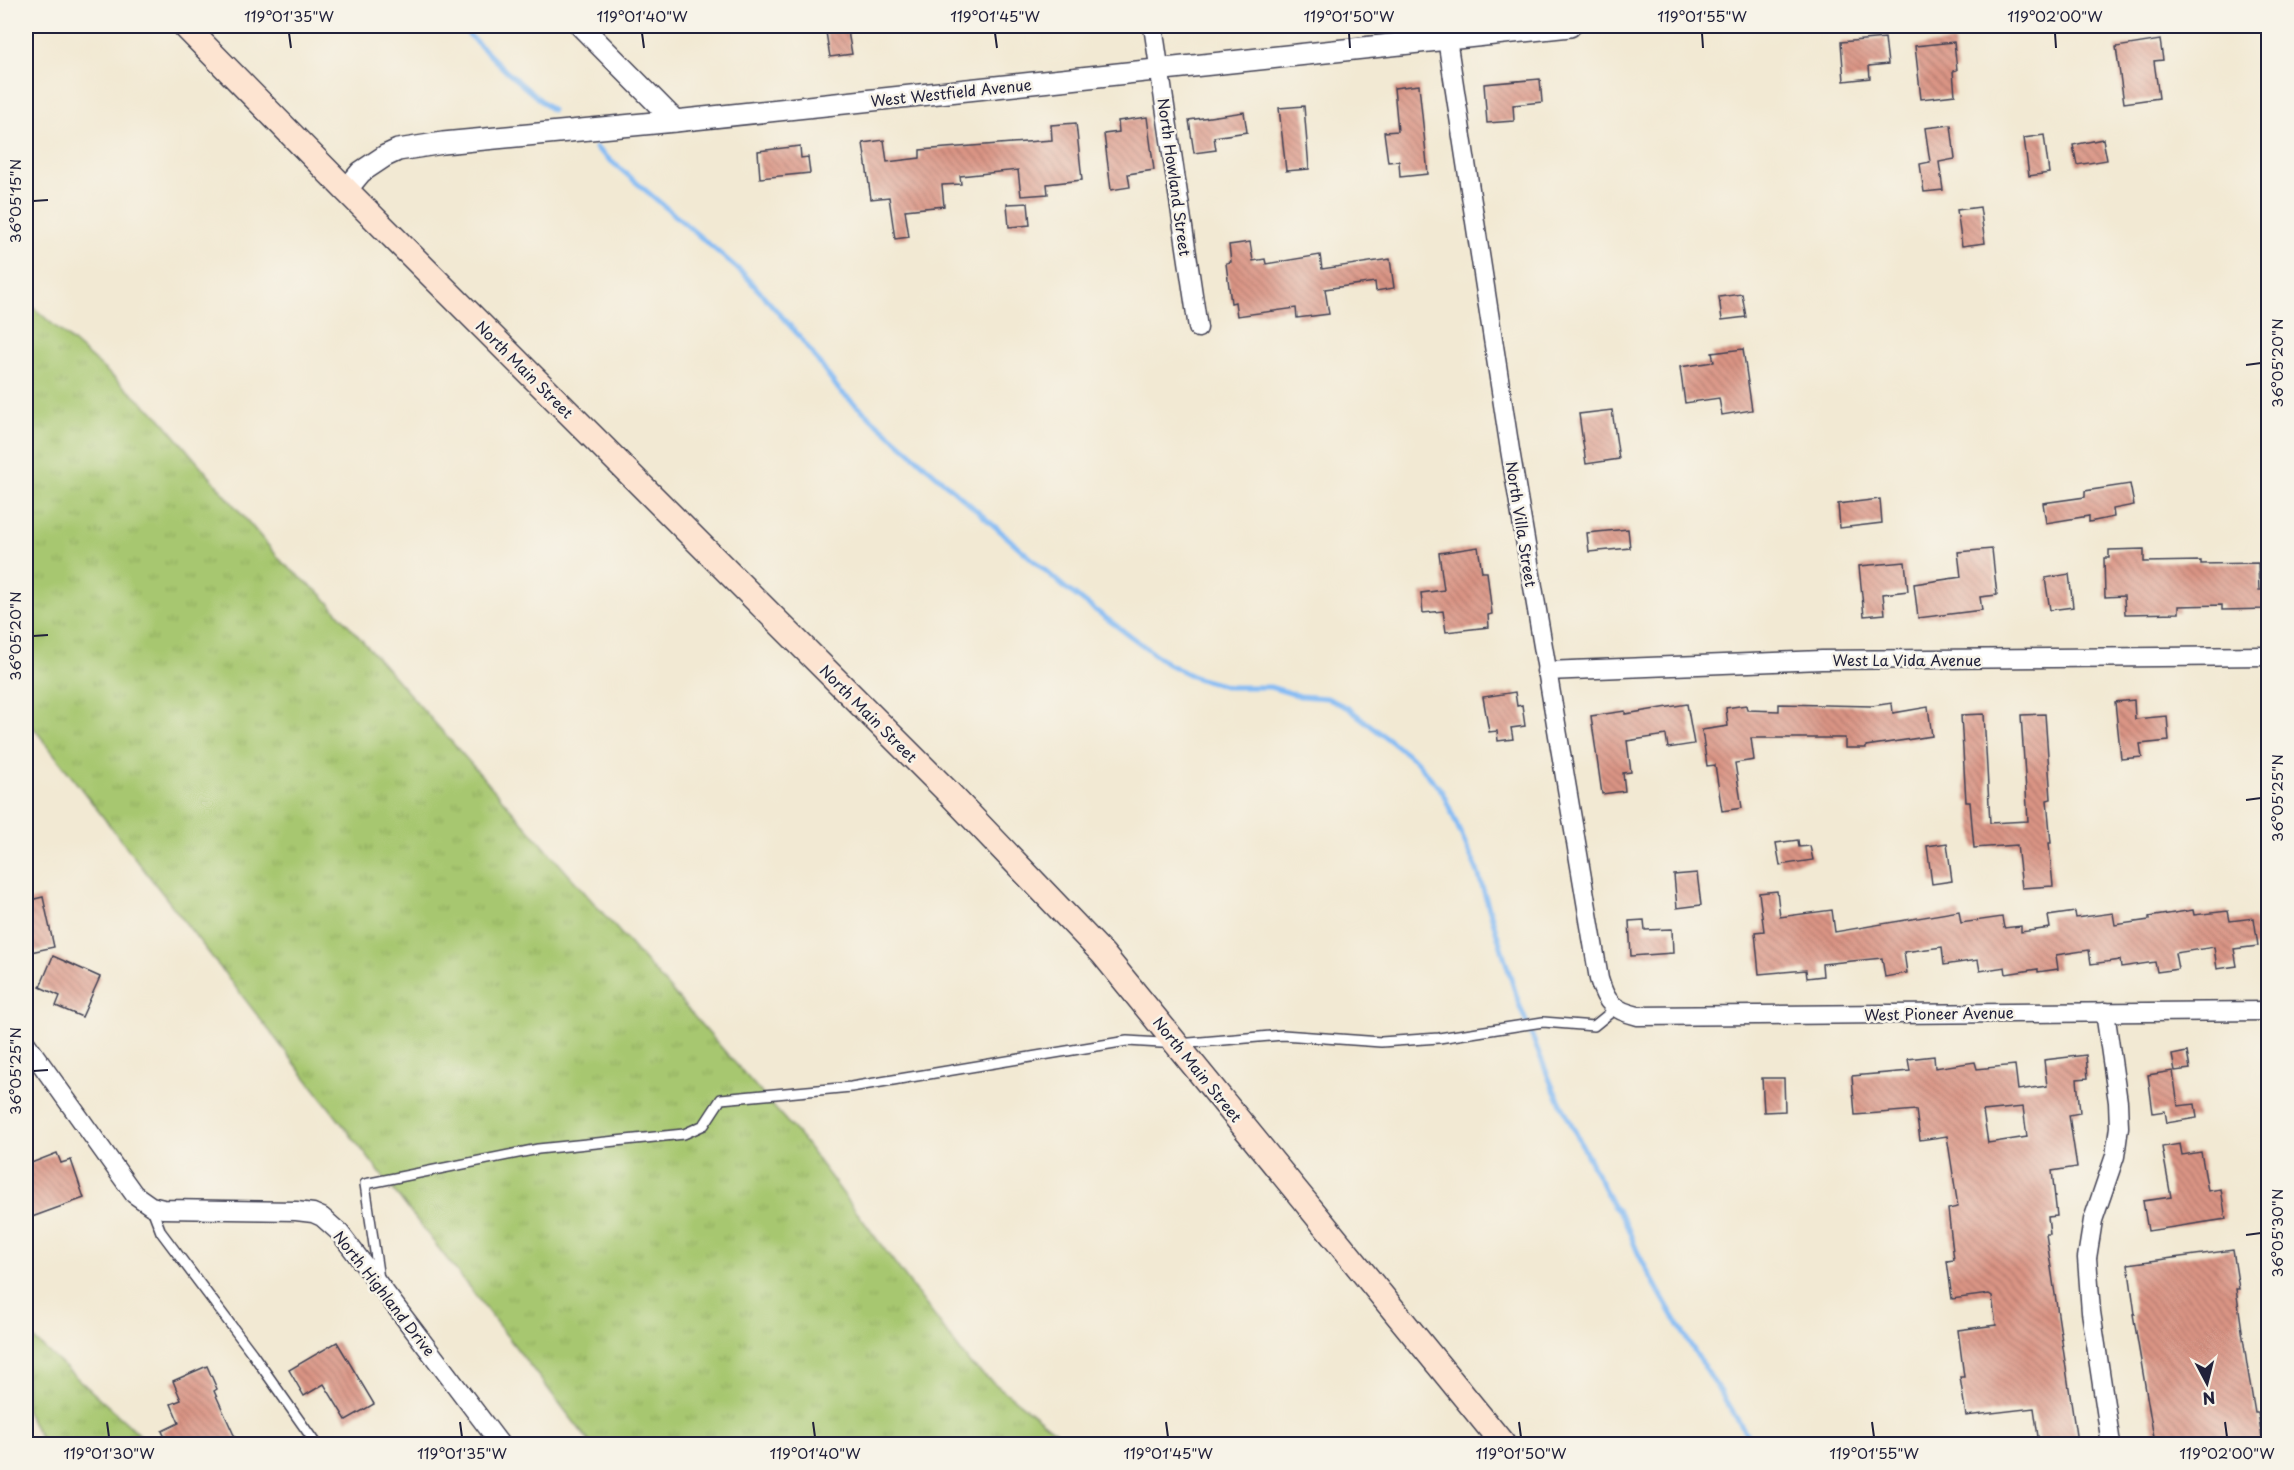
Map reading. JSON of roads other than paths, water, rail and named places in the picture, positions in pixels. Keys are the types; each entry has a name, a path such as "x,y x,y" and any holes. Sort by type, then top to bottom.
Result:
{"main road":[{"name":"North Main Street","path":"185,26 948,792 1103,954 1503,1444"}],"street":[{"path":"581,26 675,122"},
{"name":"North Howland Street","path":"1153,26 1198,328"},
{"name":"West Westfield Avenue","path":"346,190 361,172 398,150 443,143 675,122 1570,26"},
{"name":"North Villa Street","path":"1447,39 1546,671 1599,978 1604,993 1613,1007"},
{"name":"West La Vida Avenue","path":"1546,671 1822,660 2268,656"},
{"name":"West Pioneer Avenue","path":"1613,1007 1638,1016 2268,1011"},
{"path":"2105,1012 2118,1102 2119,1127 2115,1156 2093,1220 2087,1258 2091,1312 2111,1444"},
{"path":"26,1043 134,1194 151,1206"},
{"name":"North Highland Drive","path":"151,1206 178,1210 268,1210 314,1213 322,1217 340,1233 500,1444"}],"lane":[{"path":"380,1285 365,1184 538,1149 684,1134 704,1125 721,1099 851,1087 1127,1041 1178,1044 1283,1035 1381,1042 1439,1038 1543,1022 1594,1026 1613,1007"},
{"path":"151,1206 161,1232 252,1353 316,1444"}],"waterway":[{"path":"460,26 507,72 552,110"},
{"path":"596,148 745,275 800,337 839,390 1064,587 1168,664 1196,678 1229,687 1270,687 1300,696 1327,698 1348,708 1415,760 1442,791 1477,870 1519,1004 1553,1088 1613,1206 1625,1222 1652,1279 1753,1444"}]}
